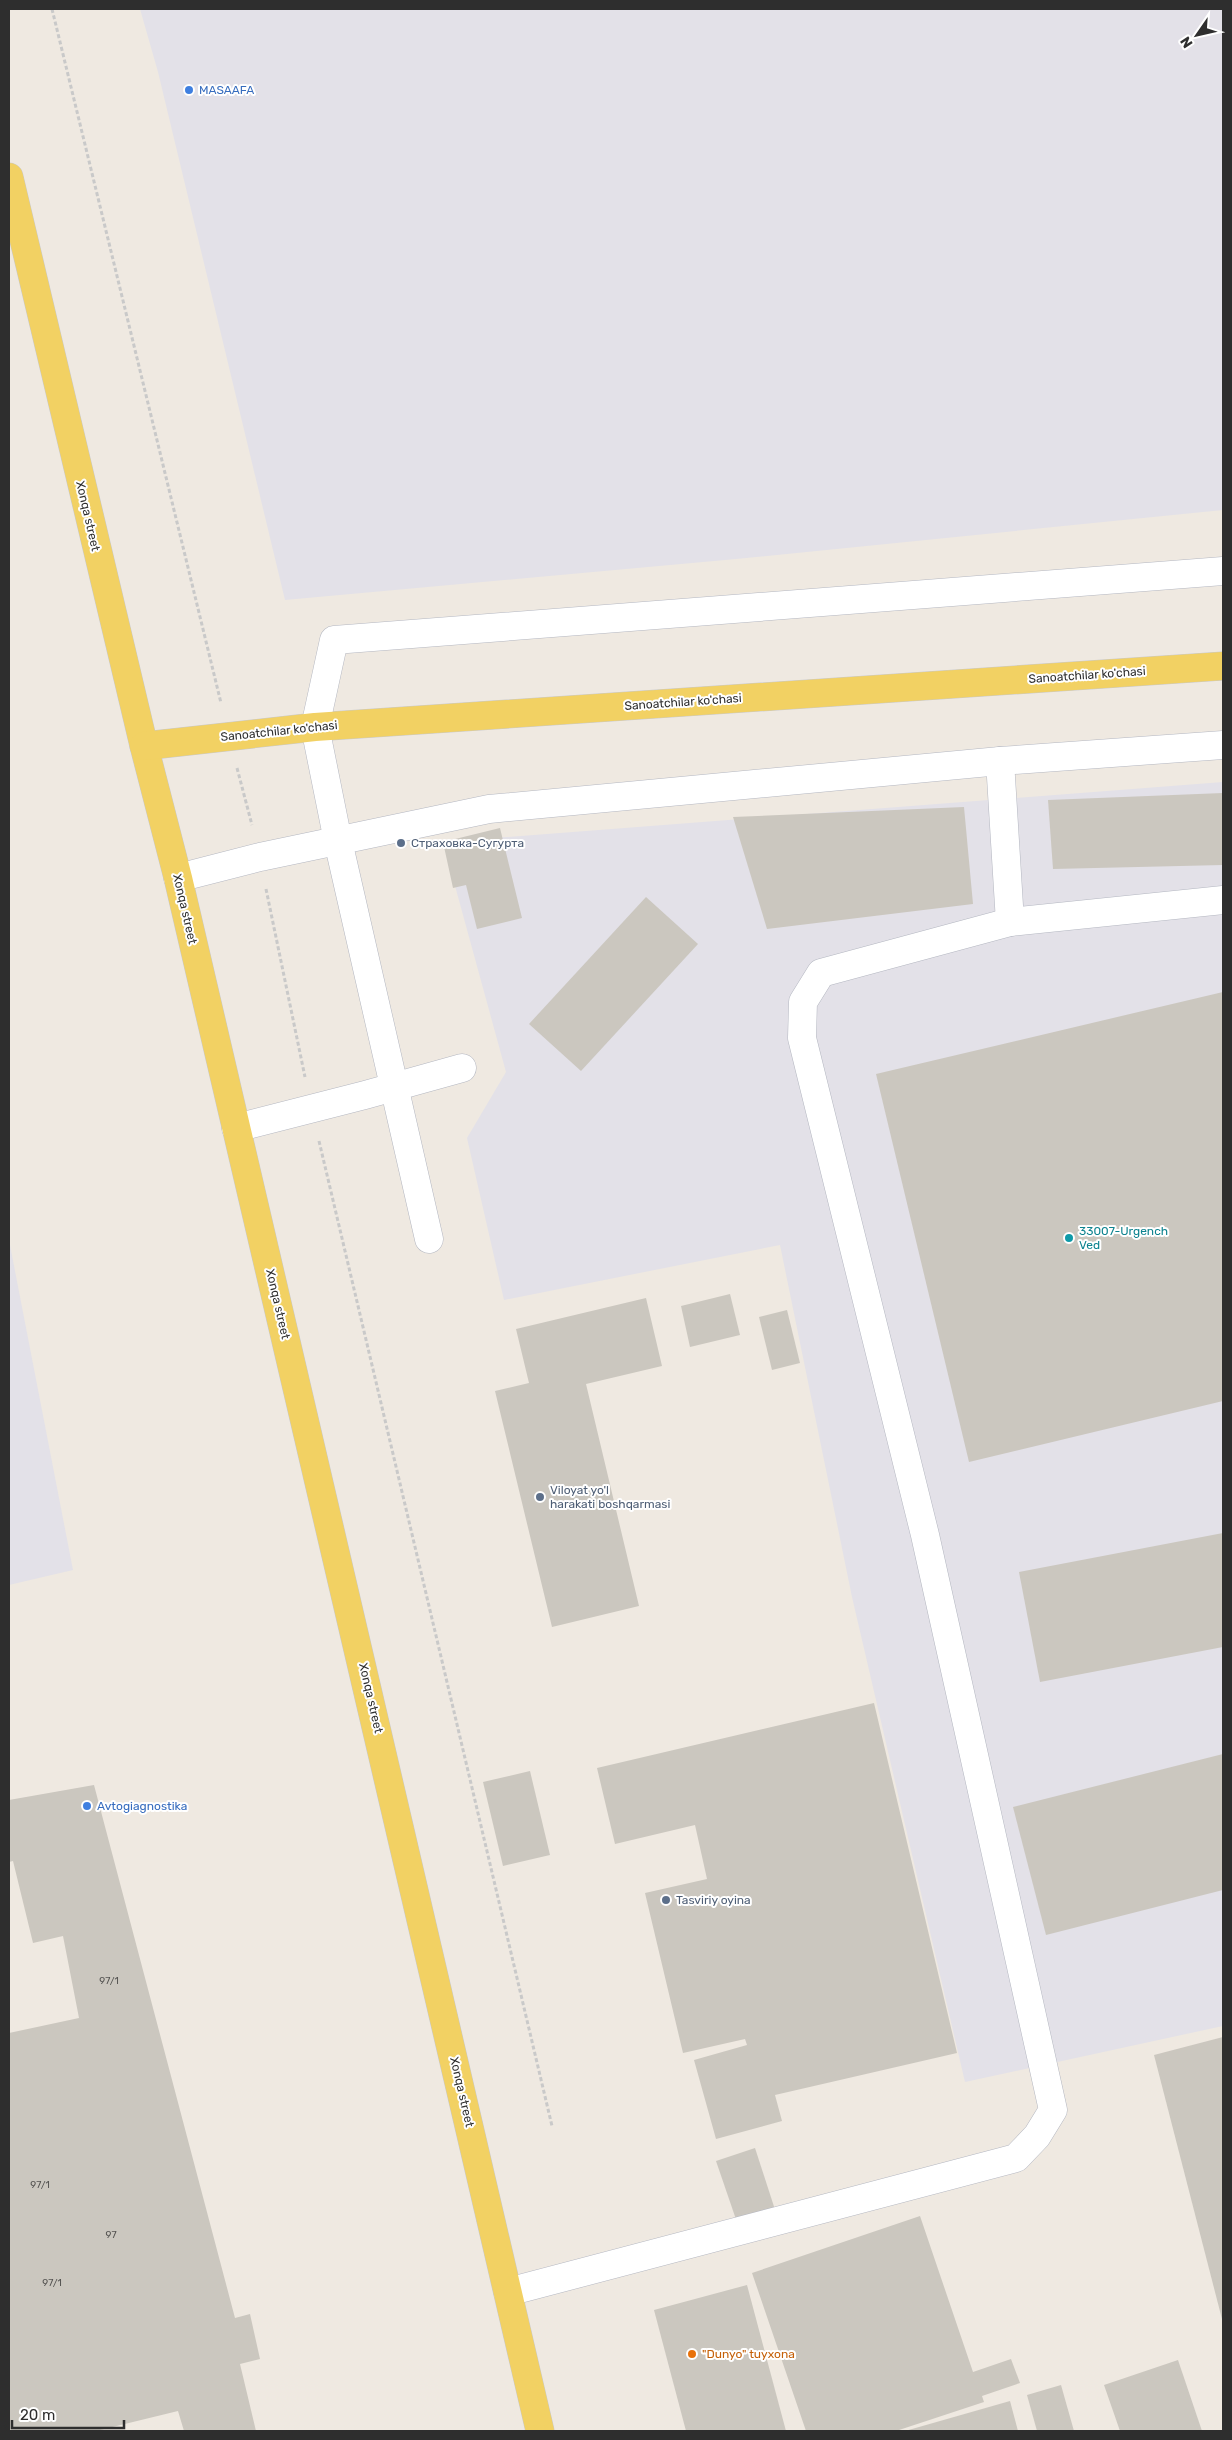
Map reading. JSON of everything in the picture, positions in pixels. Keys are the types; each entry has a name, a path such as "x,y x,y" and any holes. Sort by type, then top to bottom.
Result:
{"main road":[{"name":"Xonqa street","path":"9,177 144,746 178,878 540,2431"},
{"name":"Sanoatchilar ko'chasi","path":"144,746 315,726 1223,666"}],"lane":[{"path":"429,1239 338,841 315,726 334,640 1223,571"},
{"path":"178,878 260,858 488,809 1000,761 1223,745"},
{"path":"1000,761 1010,922"},
{"path":"508,2292 1016,2158 1038,2136 1053,2110 924,1535 802,1038 803,1002 821,973 1010,922 1223,900"},
{"path":"236,1128 462,1068"}],"path":[{"path":"52,9 260,858 312,1109 552,2126"}],"shaded area":[{"path":"140,9 1223,9 1223,510 736,559 285,600 158,72"},
{"path":"1223,782 1223,2026 965,2082 852,1597 780,1245 504,1300 467,1138 506,1072 443,842"},
{"path":"9,1240 73,1570 9,1585"}],"building":[{"path":"1223,793 1223,865 1053,869 1048,800"},
{"path":"964,807 973,904 767,929 733,817"},
{"path":"500,828 522,918 477,929 466,885 453,888 443,842"},
{"path":"646,897 698,944 581,1071 529,1024"},
{"name":"33007-Urgench Ved","path":"1223,992 1223,1401 969,1462 876,1074"},
{"path":"730,1294 740,1335 690,1347 681,1306"},
{"path":"646,1298 662,1366 586,1384 639,1606 552,1627 495,1391 529,1383 516,1329"},
{"path":"787,1310 800,1363 772,1370 759,1317"},
{"path":"1223,1533 1223,1647 1040,1682 1019,1572"},
{"path":"874,1703 957,2053 775,2095 782,2121 716,2139 694,2060 747,2045 745,2039 683,2053 645,1893 707,1879 695,1825 615,1844 597,1768"},
{"path":"1223,1754 1223,1890 1046,1935 1013,1807"},
{"path":"530,1771 550,1855 503,1866 483,1782"},
{"path":"94,1785 235,2318 250,2314 260,2359 240,2364 256,2431 184,2431 178,2411 96,2431 9,2431 9,2033 79,2018 63,1936 33,1943 13,1861 9,1862 9,1800"},
{"path":"1223,2037 1223,2323 1154,2055"},
{"path":"755,2148 779,2222 741,2234 716,2161"},
{"path":"920,2216 973,2372 1011,2359 1020,2383 982,2396 984,2402 896,2431 806,2431 752,2273"},
{"path":"747,2285 786,2431 686,2431 654,2310"},
{"path":"1178,2360 1202,2431 1120,2431 1104,2385"},
{"path":"1061,2385 1074,2431 1037,2431 1027,2395"},
{"path":"1010,2401 1018,2431 905,2431"}],"place":[{"name":"MASAAFA","path":"189,90"},
{"name":"Страховка-Сугурта","path":"401,843"},
{"name":"33007-Urgench Ved","path":"1069,1238"},
{"name":"Viloyat yo'l harakati boshqarmasi","path":"540,1497"},
{"name":"Avtogiagnostika","path":"87,1806"},
{"name":"Tasviriy oyina","path":"666,1900"},
{"name":"\"Dunyo\" tuyxona","path":"692,2354"}]}
